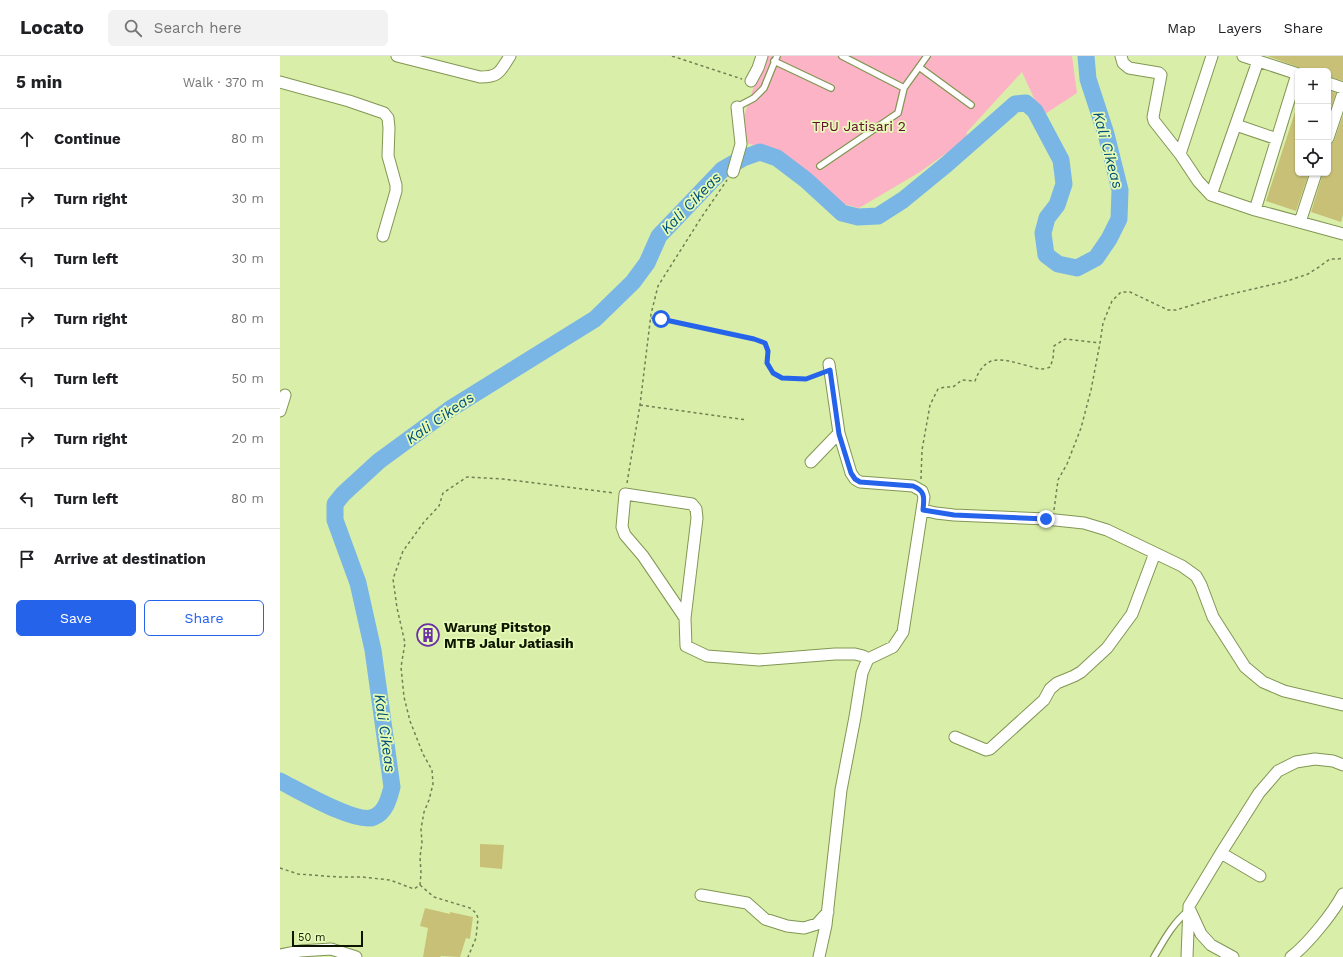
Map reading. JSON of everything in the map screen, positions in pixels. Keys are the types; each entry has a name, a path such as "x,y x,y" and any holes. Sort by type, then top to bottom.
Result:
{"street":[{"path":"397,56 480,77 492,77 500,72 510,56"},
{"path":"751,81 762,56"},
{"path":"1121,56 1123,63 1129,68 1158,73 1161,75 1153,119 1155,124 1180,154 1198,181 1211,195 1255,210 1343,234"},
{"path":"1180,154 1212,56"},
{"path":"1243,56 1295,73"},
{"path":"1211,195 1258,61"},
{"path":"280,82 349,101 384,113 388,118 388,156 396,190 383,236"},
{"path":"1255,210 1295,83"},
{"path":"1331,84 1343,88"},
{"path":"1331,129 1343,93"},
{"path":"733,172 741,144 737,107"},
{"path":"1236,125 1277,139"},
{"path":"1300,222 1315,176"},
{"path":"819,957 828,912 841,790 862,673 868,659 893,647 903,632 924,497 922,491 913,486 860,482 855,479 851,473 839,434 830,367"},
{"path":"280,411 285,395"},
{"path":"811,462 839,434"},
{"path":"685,618 643,556 625,535 622,527 625,494 692,504 696,509 697,518 685,618 686,646 708,656 759,660 835,654 855,654 868,659"},
{"path":"923,510 954,515 1052,519 1084,523 1107,530 1155,552 1182,566 1196,576 1213,617 1245,667 1263,682 1284,691 1343,705"},
{"path":"955,737 986,750 990,749 1044,700 1050,689 1057,683 1080,672 1107,648 1132,614 1155,552"},
{"path":"1187,957 1188,909 1259,793 1278,771 1296,762 1315,759 1334,761 1343,765"},
{"path":"1221,853 1260,876"},
{"path":"1291,957 1301,949 1340,906 1343,894"},
{"path":"701,895 746,902 765,919 804,928 817,924 828,912"},
{"path":"1188,909 1202,934 1211,945 1232,957"},
{"path":"280,955 300,951 332,949 356,957"}],"lane":[{"path":"842,56 904,88"},
{"path":"820,166 898,112 904,88 927,56"},
{"path":"737,107 754,98 764,88 775,59 831,88"},
{"path":"919,67 971,104"},
{"path":"1154,957 1167,935 1188,909"}],"path":[{"path":"672,56 751,81"},
{"path":"420,885 420,857 424,812 433,784 432,770 423,754 410,721 404,697 402,667 405,643 397,608 393,579 403,551 424,522 439,506 443,493 467,477 503,479 625,494 640,405 654,298 658,286 701,218 733,172"},
{"path":"1052,519 1058,480 1081,428 1091,390 1103,323 1112,301 1121,292 1130,292 1168,310 1176,310 1294,279 1308,274 1330,259 1343,258"},
{"path":"651,318 754,339 765,343 768,351 767,363 773,373 782,378 806,379 830,367"},
{"path":"920,490 922,450 930,405 938,389 953,387 962,380 975,381 978,373 991,360 1008,362 1041,370 1050,367 1053,359 1054,346 1065,339 1100,343"},
{"path":"640,405 747,420"},
{"path":"280,868 298,874 390,880 414,889 420,885"},
{"path":"420,885 434,897 470,908 476,913 478,918 476,938 468,957"}],"green space":[{"name":"TPU Jatisari 2","path":"764,56 1072,56 1077,93 1042,116 1022,72 967,132 966,139 920,172 859,208 836,202 784,154 736,140"}],"building":[{"path":"1267,56 1343,56 1343,81 1331,77 1331,68 1301,68"},
{"path":"1331,91 1336,93 1331,107"},
{"path":"1295,112 1295,176 1308,176 1296,211 1266,201"},
{"path":"1343,115 1343,215 1341,222 1311,212 1322,176 1331,176 1331,144 1334,141"},
{"name":"Warung Pitstop MTB Jalur Jatiasih","path":"420,628 436,629 436,642 419,641"},
{"path":"480,844 504,845 502,869 480,867"},
{"path":"425,908 450,914 450,912 473,917 470,939 466,938 460,957 423,957 428,928 420,926"}],"waterway":[{"name":"Kali Cikeas","path":"280,781 327,805 355,816 366,818 378,815 384,808 390,796 392,787 373,650 358,583 335,520 335,504 343,494 379,461 450,409 595,319 633,282 647,263 659,236 722,170 743,158 760,152 777,158 806,180 842,213 858,217 878,216 903,200 947,164 1015,104 1026,103 1035,111 1061,160 1064,184 1057,205 1047,218 1043,233 1046,255 1058,264 1077,268 1096,258 1109,239 1119,219 1120,190 1106,134 1088,79 1086,56"}],"place":[{"name":"Warung Pitstop MTB Jalur Jatiasih","path":"428,635"}],"route":[{"path":"661,319 754,339 765,343 768,351 767,363 773,373 782,378 806,379 830,370 839,434 851,473 855,479 860,482 913,486 918,488 922,491 924,497 923,510 930,512 954,515 1046,519"}]}
